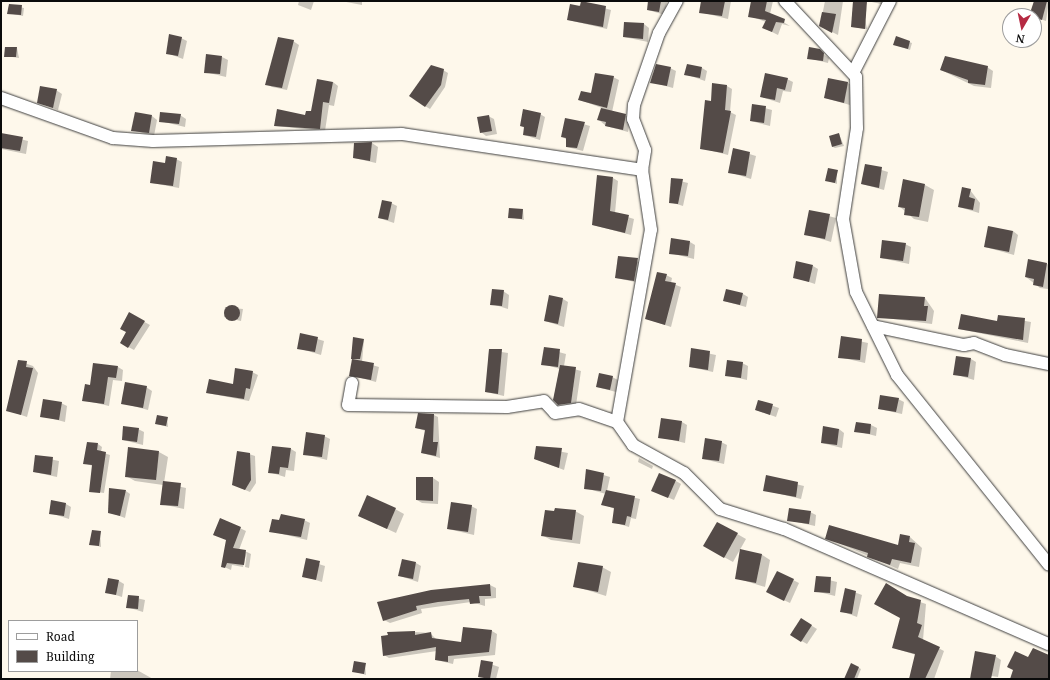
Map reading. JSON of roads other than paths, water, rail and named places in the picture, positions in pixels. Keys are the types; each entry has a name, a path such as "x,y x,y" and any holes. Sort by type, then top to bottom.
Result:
{"street":[{"path":"616,422 651,230 642,170 645,150 633,119 634,105 659,33 677,1"},
{"path":"890,1 854,71 857,128 843,219 856,292 897,375 1049,565"},
{"path":"785,2 854,71"},
{"path":"1,98 113,138 153,141 402,134 642,170"},
{"path":"872,326 964,345 974,343 1005,355 1049,364"},
{"path":"352,383 348,405 507,407 544,401 555,413 578,409 616,422 633,445 684,473 720,509 784,529 1049,644"}]}
